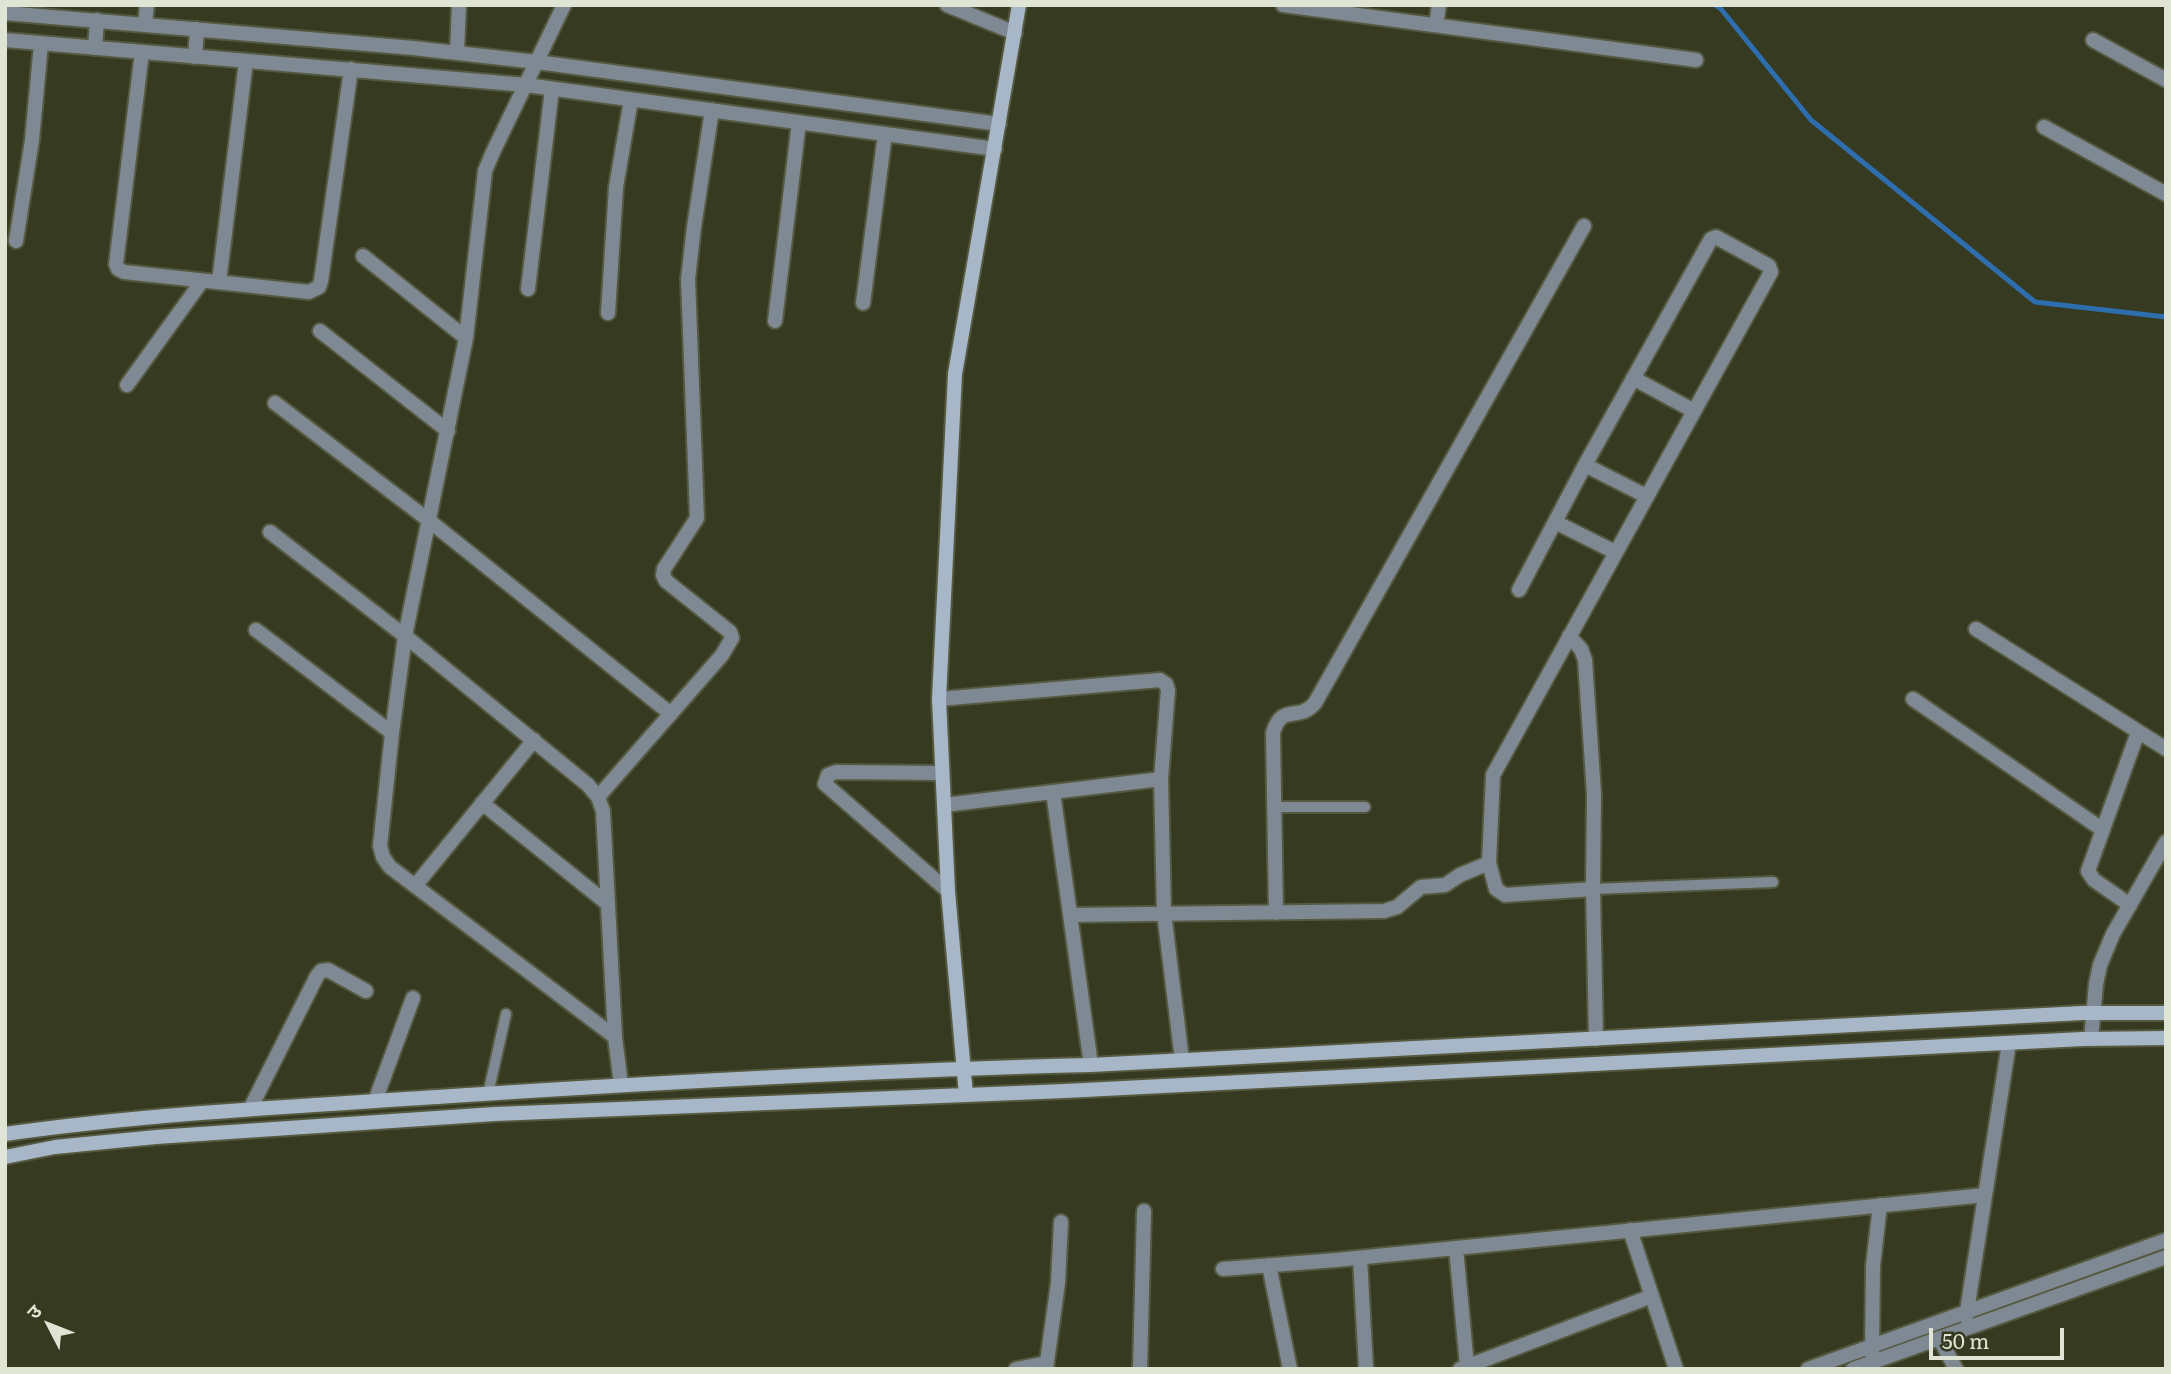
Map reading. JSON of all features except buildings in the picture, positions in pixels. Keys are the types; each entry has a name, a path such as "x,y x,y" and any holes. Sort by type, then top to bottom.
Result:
{"main road":[{"path":"966,1095 948,891 939,699 956,374 1018,5"},
{"path":"5,1134 52,1127 250,1109 621,1085 963,1068 1091,1065 2094,1013 2166,1013"},
{"path":"5,1157 55,1147 156,1137 495,1114 966,1095 2091,1039 2166,1038"},
{"path":"155,1117 156,1137"}],"street":[{"path":"145,24 147,5"},
{"path":"457,53 459,5"},
{"path":"564,5 485,172 466,338 405,636 380,846 390,867 615,1037"},
{"path":"947,5 1014,39"},
{"path":"1283,5 1696,60"},
{"path":"1436,26 1438,5"},
{"path":"5,14 40,10 97,20 457,53 999,124"},
{"path":"95,48 97,20"},
{"path":"195,57 197,29"},
{"path":"303,38 303,66"},
{"path":"5,40 526,85 995,149"},
{"path":"2093,40 2166,80"},
{"path":"16,241 32,140 41,44"},
{"path":"142,52 116,264 118,269 124,272 309,292 319,287 321,281 351,69"},
{"path":"219,282 246,61"},
{"path":"528,289 552,89"},
{"path":"764,117 768,92"},
{"path":"608,313 616,187 631,100"},
{"path":"598,797 722,655 732,638 730,632 666,581 663,575 664,569 696,518 688,279 712,110"},
{"path":"775,321 799,122"},
{"path":"2044,127 2166,194"},
{"path":"863,303 885,134"},
{"path":"1276,913 1273,733 1276,722 1285,715 1304,712 1315,703 1584,226"},
{"path":"1520,590 1585,465 1711,239 1716,237 1769,266 1771,272 1493,775 1489,863 1496,889 1505,895 1593,890"},
{"path":"363,256 466,338"},
{"path":"127,385 202,281"},
{"path":"320,331 447,431"},
{"path":"1633,378 1694,411"},
{"path":"275,403 428,519 671,713"},
{"path":"1585,465 1646,496"},
{"path":"1555,522 1615,552"},
{"path":"270,531 534,740 588,785 598,797 603,811 615,1037 621,1085"},
{"path":"1976,629 2166,749"},
{"path":"256,630 392,733"},
{"path":"1569,636 1581,649 1585,660 1594,794 1596,1039"},
{"path":"939,699 1160,680 1166,684 1168,690 1161,779 1164,913 1182,1060"},
{"path":"1913,699 2103,830"},
{"path":"2130,905 2090,876 2088,871 2138,732"},
{"path":"415,886 534,740"},
{"path":"942,773 835,772 828,775 825,784 948,891"},
{"path":"944,804 1161,779"},
{"path":"1053,792 1091,1065"},
{"path":"482,803 608,904"},
{"path":"2091,1039 2100,965 2113,934 2166,842"},
{"path":"1070,915 1390,910 1403,903 1421,887 1445,886 1460,875 1489,863"},
{"path":"250,1109 321,971 328,970 366,991"},
{"path":"375,1101 413,998"},
{"path":"1964,1329 2009,1043"},
{"path":"1223,1269 1360,1258 1985,1195"},
{"path":"1871,1362 1873,1266 1880,1205"},
{"path":"1140,1369 1144,1211"},
{"path":"1016,1369 1046,1366 1058,1283 1061,1222"},
{"path":"1630,1230 1676,1369"},
{"path":"1808,1369 2166,1240"},
{"path":"1456,1248 1463,1367 1652,1296"},
{"path":"1853,1369 2166,1257"},
{"path":"1360,1258 1366,1369"},
{"path":"1269,1265 1290,1369"},
{"path":"1939,1338 1956,1369"}],"lane":[{"path":"1274,807 1364,807"},
{"path":"1593,890 1773,882"},
{"path":"488,1094 506,1014"}],"waterway":[{"path":"1715,5 1811,120 2035,302 2166,317"}]}
